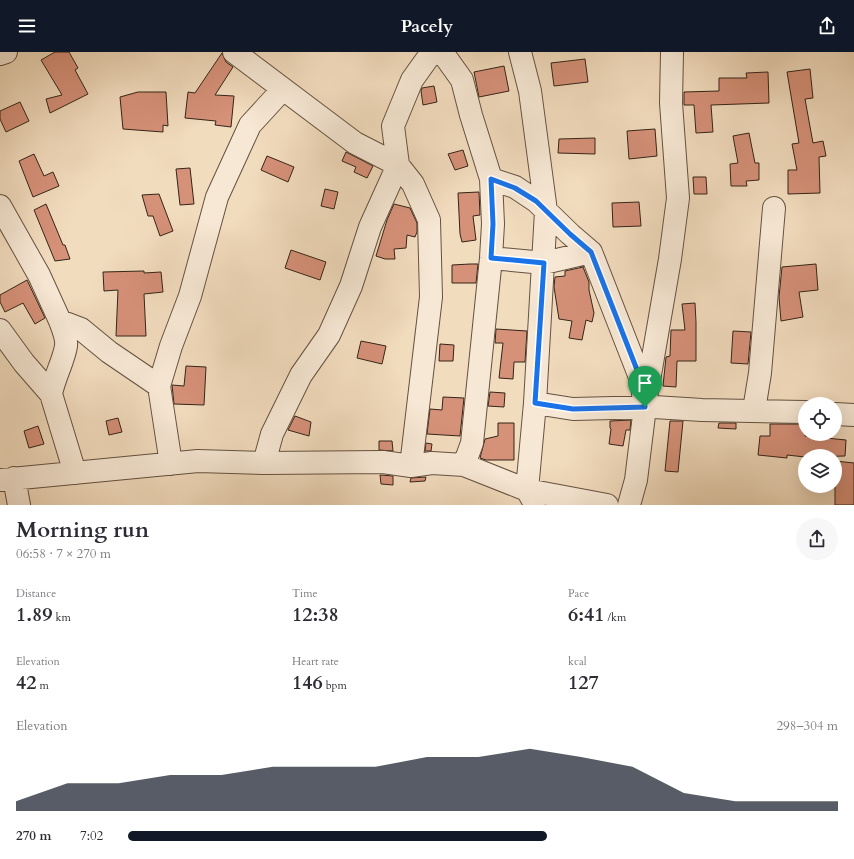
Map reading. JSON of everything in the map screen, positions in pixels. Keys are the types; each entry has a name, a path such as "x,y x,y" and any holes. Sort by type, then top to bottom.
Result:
{"street":[{"path":"0,54 6,52"},
{"path":"234,52 282,89 356,142 398,165 413,184 429,220 431,297 411,466"},
{"path":"264,463 272,434 301,375 329,335 348,293 370,227 398,165 393,126 412,80 432,52"},
{"path":"442,52 462,80 473,123 491,179 493,224 491,258 472,443 464,465"},
{"path":"520,52 530,91 546,211 535,403 532,498"},
{"path":"629,505 636,480 648,375 670,259 678,198 670,103 672,52"},
{"path":"171,464 159,386 171,346 190,296 217,196 250,125 282,89"},
{"path":"491,179 515,188 536,201 591,252 641,380 645,407"},
{"path":"0,206 39,275 64,332 66,345 51,394"},
{"path":"754,410 760,373 774,208"},
{"path":"491,258 544,263 591,252"},
{"path":"60,322 81,330 109,352 159,386"},
{"path":"0,330 24,363 51,394 75,473"},
{"path":"535,403 573,409 645,407 798,412"},
{"path":"842,414 854,415"},
{"path":"19,505 7,479 198,461 264,463 383,462 411,466 432,463 464,465 532,498 607,505"}],"building":[{"path":"55,52 69,52 78,68 75,70 88,94 50,113 46,99 62,95 41,60"},
{"path":"222,53 226,62 233,67 215,95 234,96 231,127 215,125 216,121 185,118 188,92 195,93"},
{"path":"585,59 588,82 554,86 551,63"},
{"path":"504,66 509,91 479,97 474,72"},
{"path":"810,69 813,98 805,99 813,143 823,141 826,156 819,157 820,193 788,194 788,170 797,170 792,144 799,143 787,72"},
{"path":"768,72 769,103 711,105 713,132 696,133 694,105 684,105 684,92 719,91 719,78 747,78 746,73"},
{"path":"434,86 437,102 423,105 422,88"},
{"path":"138,92 166,92 168,126 163,125 163,132 123,129 120,97"},
{"path":"20,102 29,121 6,132 0,119 0,111"},
{"path":"655,129 657,156 629,159 627,131"},
{"path":"749,133 755,163 759,163 759,180 746,181 747,186 731,186 730,164 738,163 733,136"},
{"path":"595,138 595,154 558,153 559,139"},
{"path":"463,150 468,166 455,170 448,154"},
{"path":"346,152 373,166 367,178 354,172 356,167 342,161"},
{"path":"34,154 44,176 53,172 59,186 33,197 19,161"},
{"path":"267,156 294,167 288,182 261,170"},
{"path":"190,168 194,204 180,205 176,169"},
{"path":"693,177 706,177 707,194 694,194"},
{"path":"325,189 338,192 334,209 321,206"},
{"path":"479,192 480,215 473,216 476,240 462,242 460,234 458,193"},
{"path":"159,194 173,231 160,236 153,216 148,216 142,195"},
{"path":"639,202 641,226 613,227 612,203"},
{"path":"46,204 70,259 55,261 34,210"},
{"path":"394,204 410,208 417,223 417,232 415,237 407,235 406,248 394,249 395,259 385,259 376,256 387,220"},
{"path":"291,250 326,262 320,280 285,268"},
{"path":"478,264 476,283 452,283 452,265"},
{"path":"816,264 818,290 799,292 803,317 781,321 779,297 782,267"},
{"path":"583,267 589,282 589,290 594,313 592,322 586,320 582,340 569,338 572,321 559,319 554,287 555,277 565,276 565,271"},
{"path":"144,271 144,273 161,272 163,292 144,294 146,336 116,336 118,290 104,291 103,272"},
{"path":"27,280 45,318 35,324 23,303 5,312 0,302 0,295"},
{"path":"695,303 696,361 677,361 676,387 663,386 666,357 670,356 671,330 685,330 682,304"},
{"path":"496,329 527,331 525,362 514,362 513,379 499,378 503,343 495,343"},
{"path":"733,331 751,332 748,364 731,363"},
{"path":"361,341 386,346 382,364 357,358"},
{"path":"440,344 454,345 453,361 439,361"},
{"path":"186,366 206,367 204,405 174,404 172,385 184,386"},
{"path":"490,392 505,393 504,407 488,406"},
{"path":"443,397 464,398 460,436 427,434 430,409 442,410"},
{"path":"295,416 311,422 309,436 288,430"},
{"path":"118,418 122,432 109,435 106,421"},
{"path":"631,420 630,430 626,430 623,446 609,444 611,429 610,421"},
{"path":"670,421 683,421 678,472 665,471"},
{"path":"498,423 514,423 514,460 486,460 480,458 485,439 498,436"},
{"path":"719,423 736,423 736,429 718,428"},
{"path":"770,424 798,424 798,441 846,440 845,456 842,456 842,449 798,449 798,456 787,455 787,458 758,455 760,436 770,436"},
{"path":"38,426 44,444 29,448 24,431"},
{"path":"379,441 392,441 393,451 379,450"},
{"path":"426,443 432,444 431,451 425,451"},
{"path":"842,462 854,463 854,505 835,505 835,493 842,493"},
{"path":"380,475 393,476 393,485 381,484"},
{"path":"426,477 425,481 410,482 411,478"}],"route":[{"path":"491,179 515,188 536,201 591,252 641,380 645,407 573,409 535,403 544,263 491,258 493,224 491,179"}]}
